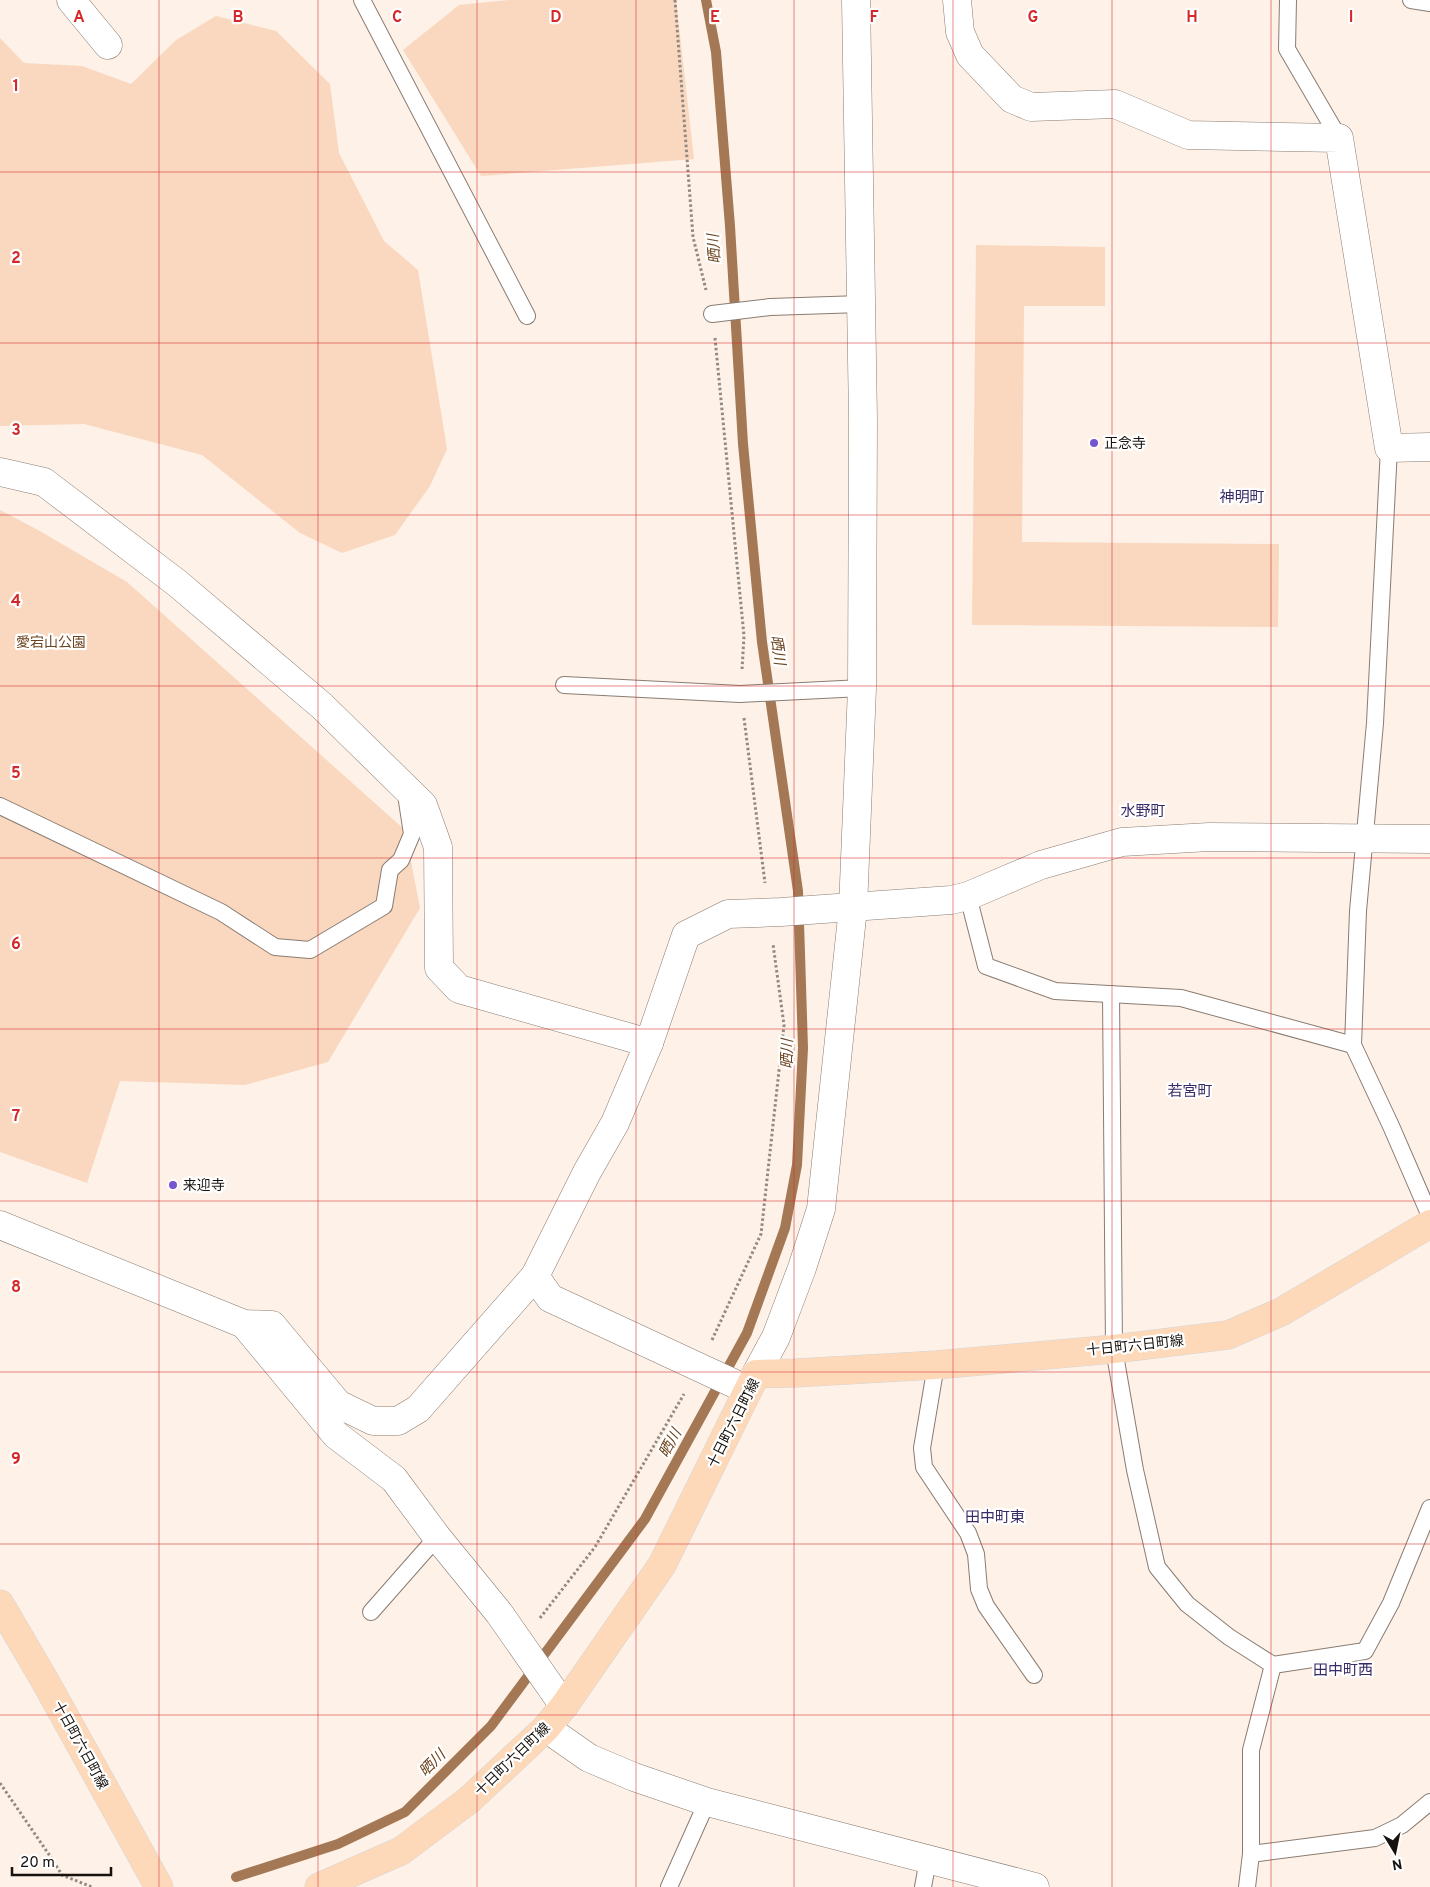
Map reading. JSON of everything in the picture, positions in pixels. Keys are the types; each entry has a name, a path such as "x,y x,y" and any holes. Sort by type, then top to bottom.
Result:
{"main road":[{"name":"十日町六日町線","path":"319,1887 401,1852 470,1800 546,1728 564,1706 662,1565 752,1382 796,1373 936,1366 1228,1335 1281,1312 1430,1224"},
{"name":"十日町六日町線","path":"0,1604 45,1681 159,1887"}],"street":[{"path":"71,0 108,45"},
{"path":"534,1276 550,1298 700,1367 752,1382 776,1337 802,1268 821,1209 853,908 862,688 863,419 856,0"},
{"path":"957,0 960,32 970,55 1012,99 1031,107 1115,104 1188,135 1339,138 1389,448 1430,447"},
{"path":"0,472 44,482 177,583 322,706 423,805 438,847 439,968 459,989 649,1043"},
{"path":"0,1226 244,1324 272,1326 338,1404 373,1421 398,1421 418,1409 534,1276 586,1172 615,1123 649,1043 686,935 728,914 824,910 951,900 968,896 1041,864 1122,842 1209,837 1430,839"},
{"path":"244,1324 336,1435 394,1479 499,1613 564,1706"},
{"path":"546,1728 589,1758 634,1777 707,1802 1034,1887"}],"lane":[{"path":"362,0 527,316"},
{"path":"1288,0 1287,49 1339,138"},
{"path":"1411,0 1430,3"},
{"path":"712,314 770,307 861,304"},
{"path":"1389,448 1375,723 1358,910 1353,1045 1430,1216"},
{"path":"564,684 740,694 862,688"},
{"path":"0,806 221,912 275,947 310,950 384,906 390,870 401,860 412,834 405,788"},
{"path":"968,896 986,966 1055,991 1181,998 1353,1045"},
{"path":"1110,994 1114,1348 1135,1470 1158,1566 1187,1604 1229,1638 1273,1665 1365,1651 1391,1603 1430,1508"},
{"path":"936,1366 922,1448 924,1467 968,1533 976,1554 979,1589 986,1606 1034,1675"},
{"path":"371,1612 437,1536"},
{"path":"1247,1887 1251,1854 1251,1750 1273,1665"},
{"path":"669,1887 707,1802"},
{"path":"1251,1854 1375,1838 1402,1825 1430,1802"},
{"path":"923,1887 928,1860"}],"path":[{"path":"521,1644 595,1547 700,1367 761,1234 784,1025 774,912 740,694 744,636 712,314 693,237 676,0"},
{"path":"0,1783 62,1875 92,1887"}],"green space":[{"path":"509,0 676,0 694,159 481,176 403,50 459,5"},
{"path":"216,16 276,31 330,84 339,153 384,241 418,270 447,449 430,486 395,535 342,553 300,533 202,455 84,424 0,426 0,38 24,63 82,66 131,84 176,40"},
{"path":"976,245 1105,247 1105,306 1024,306 1022,542 1279,544 1278,627 972,625"},
{"name":"愛宕山公園","path":"0,510 127,582 405,830 420,908 328,1062 245,1085 120,1081 87,1183 0,1152"}],"waterway":[{"name":"晒川","path":"236,1877 338,1844 405,1812 491,1726 645,1519 747,1333 785,1228 797,1165 803,1048 798,891 762,642 743,444 730,226 716,52 706,0"}],"place":[{"name":"正念寺","path":"1094,443"},
{"name":"来迎寺","path":"173,1185"}],"district":[{"name":"神明町","path":"1242,497"},
{"name":"水野町","path":"1143,811"},
{"name":"若宮町","path":"1190,1091"},
{"name":"田中町東","path":"995,1517"},
{"name":"田中町西","path":"1343,1670"}]}
